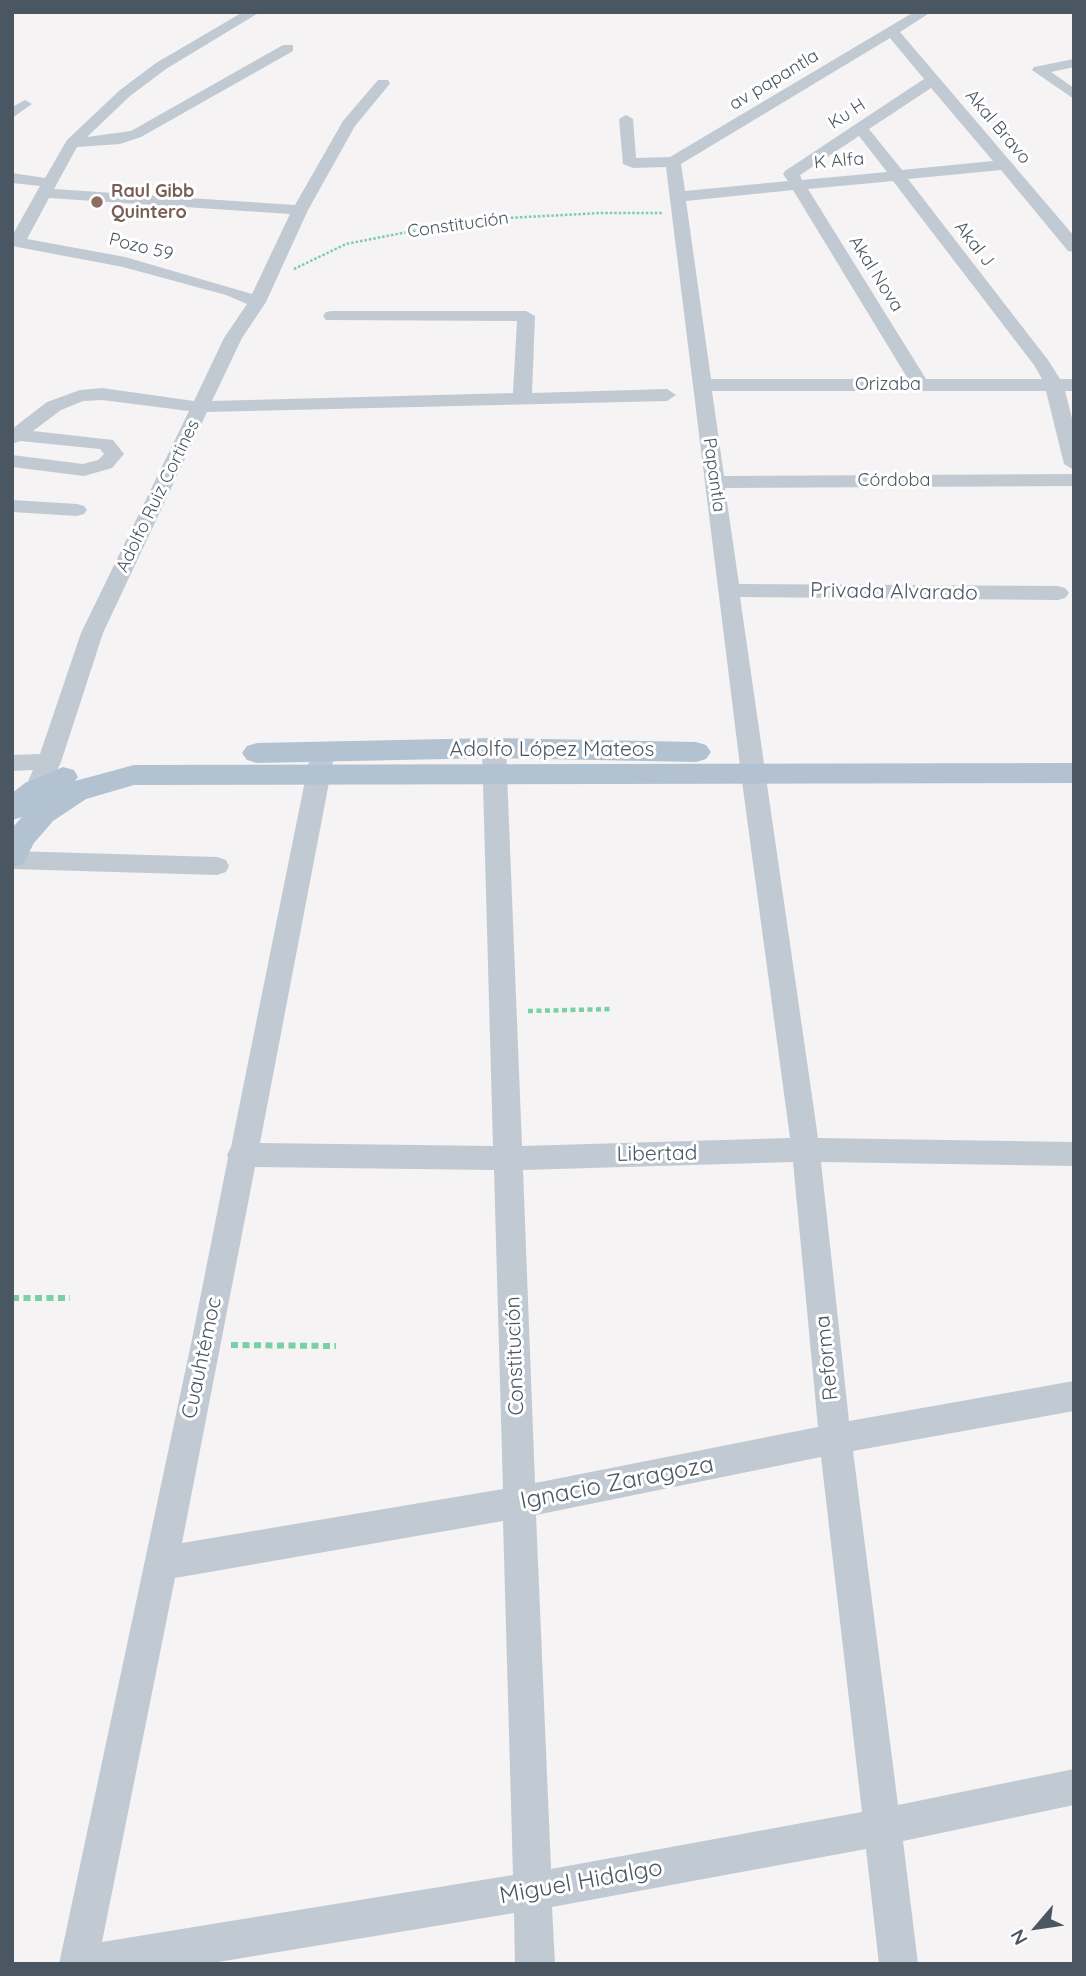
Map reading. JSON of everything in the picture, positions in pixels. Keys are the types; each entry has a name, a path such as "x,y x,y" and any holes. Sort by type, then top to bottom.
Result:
{"main road":[{"name":"Adolfo López Mateos","path":"752,763 1074,753"},
{"name":"Adolfo López Mateos","path":"39,801 134,775 320,763 752,763 1074,773"},
{"name":"Adolfo Ruiz Cortines","path":"12,809 39,801"},
{"name":"Adolfo Ruiz Cortines","path":"12,858 39,801"}],"street":[{"path":"15,242 72,143 125,93 161,66 253,12"},
{"name":"av papantla","path":"673,162 924,12"},
{"name":"Akal Bravo","path":"892,32 1074,247"},
{"path":"72,143 120,139 136,134 288,48"},
{"path":"1074,63 1039,71 1074,95"},
{"name":"Ku H","path":"796,184 791,174 933,80"},
{"name":"Adolfo Ruiz Cortines","path":"39,801 49,762 92,633 233,338 257,302 300,210 348,124 383,83"},
{"path":"12,114 25,104"},
{"path":"626,120 628,161 673,162 678,206"},
{"name":"Akal J","path":"862,128 1042,364 1054,385 1074,464"},
{"name":"K Alfa","path":"678,206 796,184 1004,165"},
{"path":"12,178 48,188 300,210"},
{"name":"Akal Nova","path":"796,184 920,385"},
{"name":"Papantla","path":"678,206 752,763"},
{"name":"Pozo 59","path":"15,242 125,262 232,291 257,302"},
{"path":"332,316 526,316 522,398"},
{"name":"Orizaba","path":"702,385 1074,385"},
{"path":"14,436 54,406 80,396 102,394 200,407 667,395"},
{"path":"12,461 84,470 105,464 114,454 106,444 14,436"},
{"name":"Córdoba","path":"715,482 1074,480"},
{"path":"12,506 76,510"},
{"name":"Privada Alvarado","path":"729,590 1058,593"},
{"name":"Constitución","path":"495,761 535,1964"},
{"path":"12,762 49,762"},
{"name":"Cuauhtémoc","path":"78,1964 206,1344 320,763"},
{"name":"Reforma","path":"752,763 806,1150 835,1439 899,1964"},
{"path":"12,858 217,866"},
{"name":"Libertad","path":"241,1155 508,1158 806,1150 1074,1154"},
{"name":"Ignacio Zaragoza","path":"159,1563 520,1502 835,1439 1074,1396"},
{"name":"Miguel Hidalgo","path":"86,1964 533,1891 882,1827 1074,1787"}],"path":[{"name":"Constitución","path":"257,302 296,268 346,244 469,220 678,206"},
{"path":"503,1012 612,1009"},
{"path":"12,1298 70,1298"},
{"path":"206,1344 336,1346"}],"place":[{"name":"Raul Gibb Quintero","path":"97,202"}]}
